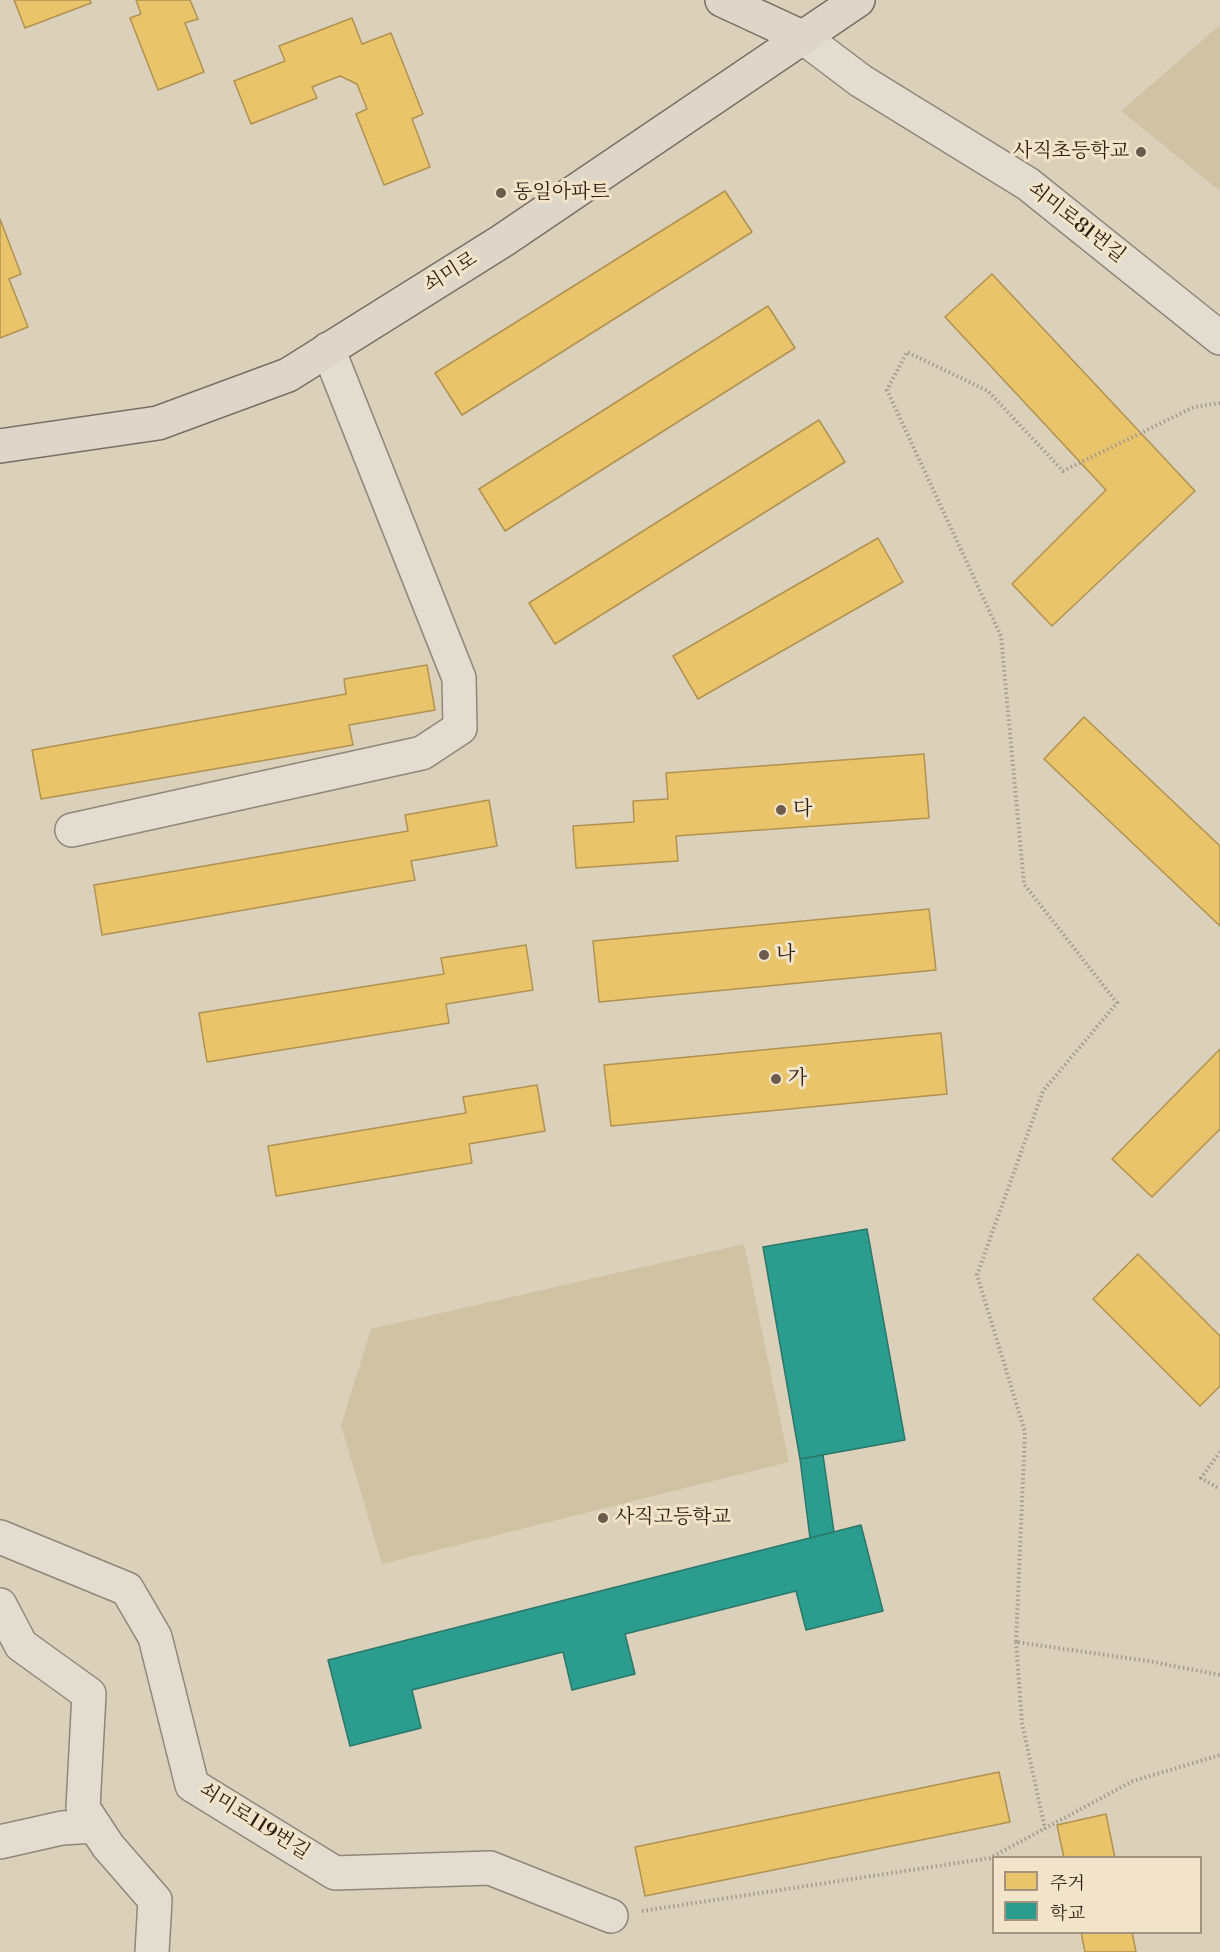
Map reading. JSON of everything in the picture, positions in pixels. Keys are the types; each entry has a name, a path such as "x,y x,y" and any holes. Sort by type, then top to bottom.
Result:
{"main road":[{"path":"722,0 804,38"},
{"name":"쇠미로","path":"0,446 158,423 288,375 502,241 858,0"}],"street":[{"name":"쇠미로81번길","path":"804,38 861,81 1028,184 1220,338"},
{"path":"72,830 422,753 460,728 459,678 328,350"},
{"name":"쇠미로119번길","path":"0,1537 127,1589 155,1637 192,1785 335,1873 490,1868 611,1916"},
{"path":"0,1605 11,1652 89,1694 83,1808 108,1846 154,1900 152,1952"},
{"path":"0,1842 62,1828 95,1826"}],"path":[{"path":"1045,1829 1022,1723 1016,1642 1025,1432 977,1275 1043,1091 1117,1003 1024,884 1001,636 886,390 907,352 988,391 1063,471 1194,407 1220,403"},
{"path":"1220,1452 1201,1478 1220,1489"},
{"path":"1016,1642 1148,1661 1220,1675"},
{"path":"994,1856 1133,1781 1220,1755"},
{"path":"611,1916 992,1857"}],"shaded area":[{"path":"1220,25 1220,191 1121,111"},
{"path":"744,1244 789,1462 382,1564 341,1425 371,1329"}],"building: 주거":[{"path":"14,0 90,0 91,3 25,28"},
{"path":"136,0 190,0 198,19 185,23 204,72 158,90 130,18 141,14"},
{"path":"352,18 362,44 391,33 423,114 412,119 430,167 384,185 356,114 367,109 357,84 340,76 312,87 317,98 251,124 234,81 285,61 279,46"},
{"path":"725,191 752,232 462,415 435,373"},
{"path":"0,219 21,274 9,279 28,327 0,338"},
{"path":"992,274 1195,491 1052,626 1012,584 1106,490 945,317"},
{"path":"768,306 795,348 505,531 479,489"},
{"path":"819,420 845,462 555,644 529,603"},
{"path":"878,538 903,582 698,699 673,656"},
{"path":"427,665 435,710 349,725 353,745 41,799 32,750 346,694 344,679"},
{"path":"1084,717 1220,846 1220,926 1044,759"},
{"name":"다","path":"924,754 929,818 676,836 678,861 576,868 573,826 634,822 633,801 668,799 666,773"},
{"path":"489,800 497,846 411,861 415,880 102,935 94,885 408,831 405,815"},
{"name":"나","path":"929,909 936,970 599,1002 593,941"},
{"path":"526,945 533,990 446,1004 449,1023 207,1062 199,1013 444,974 441,958"},
{"name":"가","path":"941,1033 947,1094 611,1126 604,1065"},
{"path":"1220,1049 1220,1129 1152,1197 1112,1159"},
{"path":"537,1085 545,1131 469,1144 472,1163 276,1196 268,1146 466,1113 463,1097"},
{"path":"1138,1254 1220,1336 1220,1386 1200,1406 1093,1299"},
{"path":"999,1772 1010,1822 645,1896 635,1847"},
{"path":"1106,1814 1115,1856 1064,1856 1057,1825"},
{"path":"1081,1934 1132,1934 1136,1952 1085,1952"}],"building: 학교":[{"path":"867,1229 905,1440 800,1459 763,1247"},
{"path":"823,1455 834,1532 810,1538 800,1459"},
{"path":"861,1525 883,1611 806,1630 796,1591 625,1634 635,1674 572,1690 563,1652 412,1690 421,1728 350,1746 328,1660"}],"place":[{"name":"사직초등학교","path":"1141,152"},
{"name":"동일아파트","path":"501,193"},
{"name":"다","path":"781,810"},
{"name":"나","path":"764,955"},
{"name":"가","path":"776,1079"},
{"name":"사직고등학교","path":"603,1518"}]}
